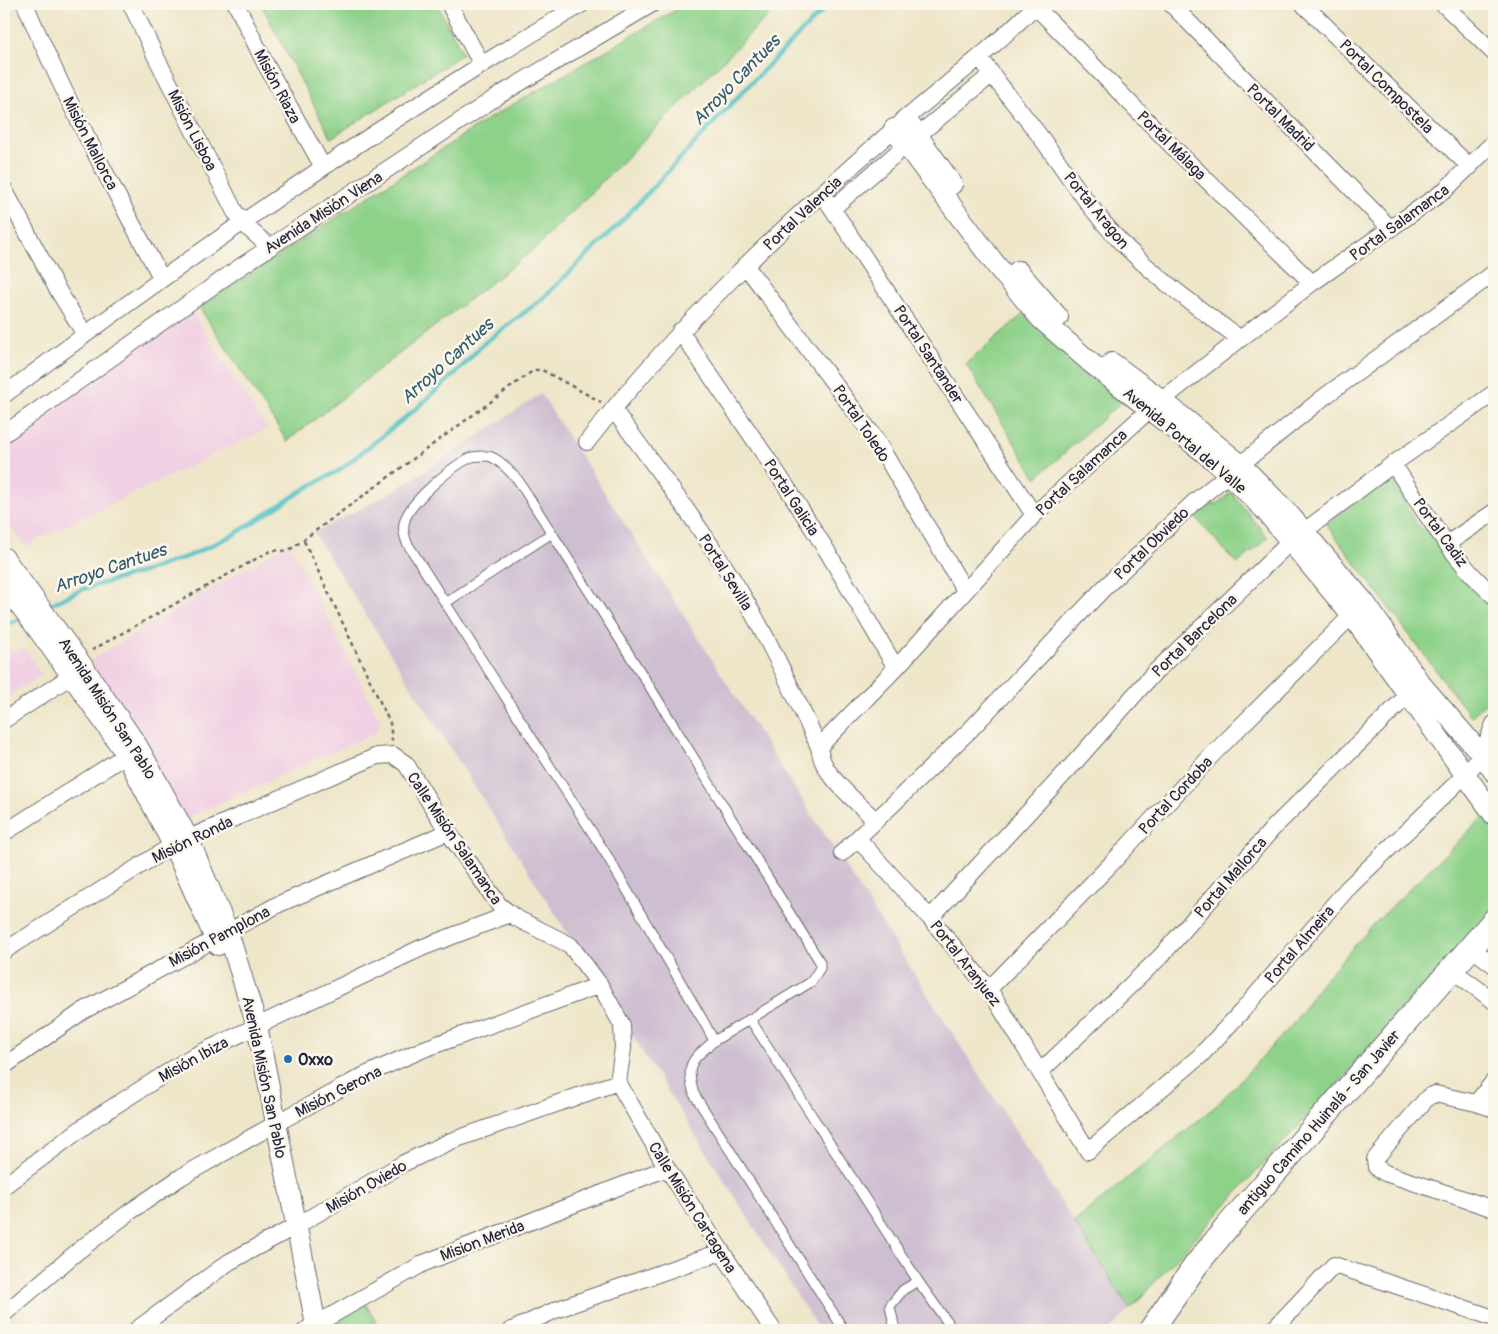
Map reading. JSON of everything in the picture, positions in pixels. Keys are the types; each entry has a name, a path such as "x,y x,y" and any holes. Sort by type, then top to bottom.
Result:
{"main road":[{"path":"1167,1330 1216,1256 1239,1226 1456,972 1485,950 1494,921"},
{"name":"antiguo Camino Huinalá - San Javier","path":"1151,1330 1196,1264 1228,1226 1456,972"}],"street":[{"name":"Misión Mallorca","path":"25,4 47,56 95,153 162,279"},
{"name":"Misión Lisboa","path":"131,4 184,114 235,212 270,247"},
{"name":"Misión Riaza","path":"236,4 265,63 323,167"},
{"path":"449,4 482,65"},
{"path":"6,388 323,167 482,65 566,8 582,4"},
{"name":"Avenida Misión Viena","path":"4,434 270,247 498,96 652,4"},
{"name":"Portal Madrid","path":"1171,4 1392,229"},
{"name":"Portal Compostela","path":"1304,4 1470,167"},
{"path":"1444,4 1494,53"},
{"name":"Portal Valencia","path":"587,442 680,331 745,265 822,193 906,132 980,57 1036,5"},
{"name":"Portal Málaga","path":"1036,5 1175,149 1312,283"},
{"name":"Portal Aragon","path":"980,57 991,75 1042,138 1086,201 1116,236 1158,276 1239,338"},
{"path":"833,208 906,132 991,75"},
{"name":"Avenida Portal del Valle","path":"906,132 1027,304 1052,330 1156,405 1235,469 1263,508 1297,537 1358,609 1414,689 1466,774 1494,815"},
{"name":"Portal Salamanca","path":"819,747 896,668 1034,515 1156,405 1239,338 1312,283 1444,191 1494,142"},
{"path":"4,189 56,287 84,334"},
{"name":"Portal Santander","path":"822,193 1034,515"},
{"name":"Portal Toledo","path":"745,265 875,438 965,591"},
{"name":"Portal Obviedo","path":"842,853 970,730 1103,589 1193,503 1324,397 1494,273"},
{"name":"Portal Galicia","path":"680,331 828,551 896,668"},
{"name":"Portal Barcelona","path":"930,918 1070,768 1152,675 1297,537 1392,464 1494,393"},
{"name":"Portal Sevilla","path":"613,409 717,554 738,588 776,658 819,747 822,761 832,776 876,822"},
{"name":"Portal Cadiz","path":"1392,464 1447,544 1474,577 1494,596"},
{"path":"1447,544 1494,512"},
{"name":"Avenida Misión San Pablo","path":"4,558 50,634 132,751 181,841 222,935 251,1029 310,1329"},
{"name":"Avenida Misión San Pablo","path":"4,583 50,634"},
{"name":"Portal Cordoba","path":"989,989 1111,864 1213,754 1358,609"},
{"path":"4,720 78,672"},
{"name":"Avenida Portal del Valle","path":"1414,689 1482,755 1494,772"},
{"name":"Portal Mallorca","path":"1040,1072 1161,956 1274,826 1414,689"},
{"name":"Portal Almeira","path":"1088,1151 1200,1056 1242,1011 1347,889 1466,774 1482,755 1494,724"},
{"path":"4,833 132,751"},
{"name":"Calle Misión Salamanca","path":"393,755 406,764 448,832 500,905 510,914 570,945 600,985 622,1025 622,1057 618,1082"},
{"name":"Misión Ronda","path":"4,951 181,841 377,756 393,755"},
{"name":"Misión Pamplona","path":"4,1066 83,1011 280,904 448,832"},
{"name":"Portal Aranjuez","path":"858,839 930,918 989,989 1088,1151"},
{"name":"Misión Ibiza","path":"4,1186 94,1119 190,1058 421,948 510,914"},
{"path":"1456,972 1494,1001"},
{"name":"Misión Gerona","path":"4,1314 78,1251 131,1211 188,1173 271,1126 366,1075 424,1049 600,985"},
{"path":"1476,1103 1494,1081"},
{"name":"Calle Misión Cartagena","path":"618,1082 667,1168 720,1252 773,1330"},
{"name":"Misión Oviedo","path":"136,1330 229,1262 404,1163 451,1141 618,1082"},
{"path":"1494,1109 1435,1094 1428,1097 1375,1159 1376,1167 1385,1173 1494,1209"},
{"name":"Mision Merida","path":"310,1329 424,1263 667,1168"},
{"path":"512,1330 558,1308 720,1252"},
{"path":"1273,1330 1334,1265 1494,1318"}],"lane":[{"path":"714,1041 606,854 406,543 403,531 405,519 420,496 443,476 473,457 489,456 500,462 518,480 648,684 820,962 820,968 811,982 714,1041 694,1058 689,1077 694,1094 844,1330"},
{"path":"445,603 552,533"},
{"path":"750,1019 918,1281 953,1330"},
{"path":"895,1330 890,1306 903,1290 918,1281"}],"path":[{"path":"78,672 92,650 272,550 288,551 534,370 542,370 613,409"},
{"path":"304,540 390,723 393,755"}],"shaded area":[{"path":"191,311 267,429 25,546 4,518 4,448"},
{"path":"541,394 1130,1309 1110,1330 819,1330 314,533 396,490"},
{"path":"289,543 381,722 375,733 182,820 90,660"},
{"path":"25,649 42,675 4,699 4,653"}],"green space":[{"path":"261,4 437,4 463,54 331,138"},
{"path":"686,4 780,4 538,246 287,441 199,307 488,119"},
{"path":"1024,313 1126,398 1036,478 966,364"},
{"path":"1390,473 1417,525 1437,539 1494,598 1494,694 1471,717 1326,524"},
{"path":"1231,492 1268,538 1237,564 1192,514 1203,505 1217,504"},
{"path":"1487,813 1494,824 1494,914 1130,1309 1074,1222 1217,1105 1292,1025 1322,982 1375,923"},
{"path":"364,1301 381,1330 328,1330 325,1321"}],"waterway":[{"name":"Arroyo Cantues","path":"47,606 83,589 146,571 189,556 235,534 308,487 340,470 417,408 460,369 483,344 541,300 613,230 751,83 829,4"},
{"name":"Arroyo Cantues","path":"4,624 24,617"}],"place":[{"name":"Oxxo","path":"288,1059"}]}
